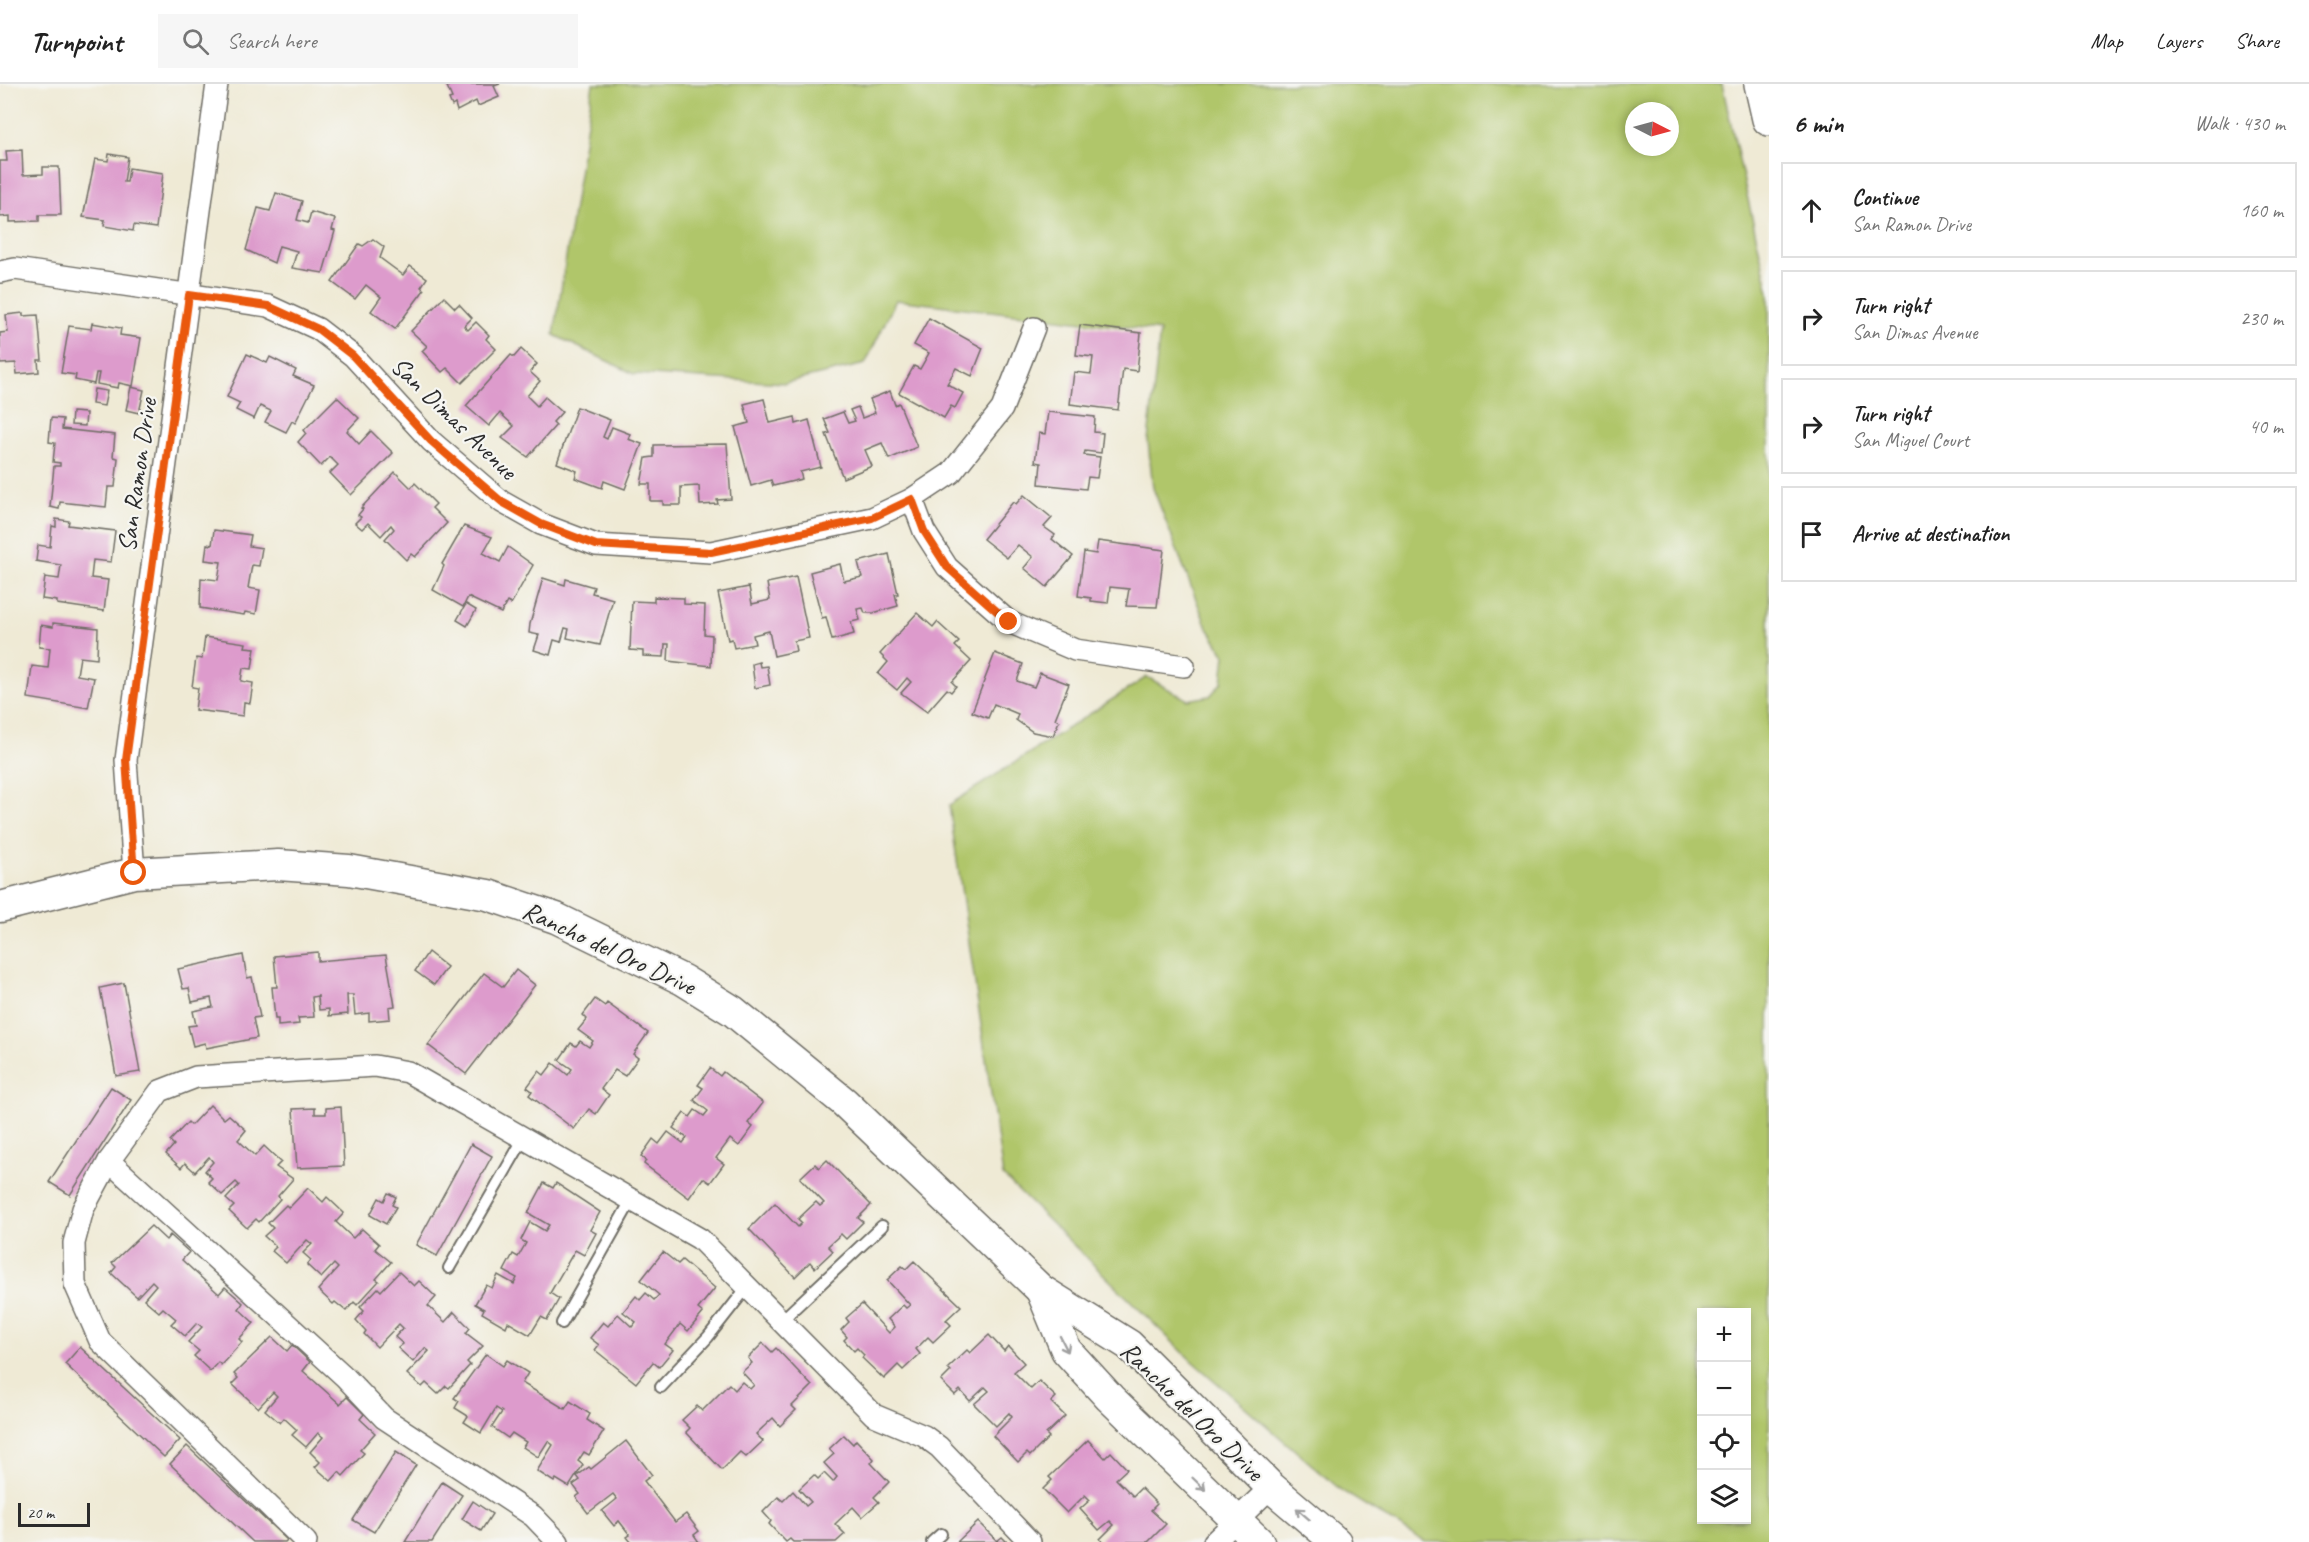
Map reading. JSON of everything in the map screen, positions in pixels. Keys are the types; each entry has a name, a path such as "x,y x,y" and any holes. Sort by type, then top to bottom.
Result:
{"highway":[{"path":"1761,84 1769,120"}],"main road":[{"name":"Rancho del Oro Drive","path":"0,907 134,873 278,865 349,870 488,895 556,918 683,980 734,1011 844,1102 1041,1290 1129,1345 1271,1486 1336,1542"},
{"name":"Rancho del Oro Drive","path":"1041,1290 1066,1350 1110,1398 1259,1542"}],"street":[{"name":"San Ramon Drive","path":"134,873 126,760 216,84"},
{"name":"San Dimas Avenue","path":"0,272 15,269 268,306 318,329 353,356 431,441 502,502 541,524 596,545 711,552 872,518 912,499 951,473 1002,409 1034,327"},
{"path":"912,499 924,531 947,567 1009,622 1074,650 1184,666"},
{"path":"306,1542 100,1341 75,1284 74,1243 83,1209 109,1161 160,1091 196,1077 375,1066 408,1072 632,1198 700,1239 874,1415 924,1436 939,1447 1030,1542"},
{"path":"109,1161 345,1377 384,1418 533,1516 558,1542"},
{"path":"1214,1542 1271,1486"}],"lane":[{"path":"449,1268 524,1138"},
{"path":"562,1323 632,1198"},
{"path":"781,1321 882,1227"},
{"path":"661,1387 708,1337 748,1286"},
{"path":"933,1542 941,1534"}],"green space":[{"path":"593,84 1722,84 1769,293 1769,1542 1425,1542 1342,1491 1193,1362 1003,1176 949,805 1147,677 1188,700 1210,696 1222,682 1225,655 1206,625 1153,488 1148,441 1160,331 896,300 865,364 785,383 634,374 554,335"}],"building":[{"path":"446,84 500,84 494,86 499,97 478,106 476,101 457,111 455,104 452,106 449,99 452,98"},
{"path":"22,150 23,175 43,174 43,167 59,167 61,215 39,215 39,221 10,222 10,216 0,217 0,161 7,161 6,151"},
{"path":"109,154 128,157 124,182 127,182 129,168 163,173 156,228 134,225 133,231 104,226 105,220 83,217 95,159 108,161"},
{"path":"276,193 302,201 297,220 308,223 311,212 335,219 332,230 335,231 323,273 292,268 297,251 279,246 274,263 246,250 258,208 270,211"},
{"path":"373,239 384,247 380,258 403,275 410,266 427,278 421,287 424,290 395,329 371,311 381,297 366,285 355,299 332,282 359,244 363,246"},
{"path":"444,297 455,308 459,304 472,318 464,326 468,330 476,322 489,335 486,339 496,349 462,383 447,368 442,372 422,351 427,346 411,331"},
{"path":"23,313 23,316 38,315 42,360 38,360 39,372 17,374 16,363 0,364 0,333 8,332 6,315"},
{"path":"929,318 983,348 972,376 956,368 947,384 963,393 955,408 951,406 944,418 899,393 914,366 920,369 929,353 914,345"},
{"path":"92,323 121,328 120,335 141,338 133,386 119,383 118,388 97,384 99,373 96,373 94,384 75,380 76,375 61,373 69,326 91,329"},
{"path":"1080,325 1141,333 1137,371 1123,369 1118,410 1070,404 1074,372 1091,374 1093,357 1076,355"},
{"path":"521,349 537,364 530,372 540,381 527,396 537,406 545,397 562,412 553,422 556,425 528,457 502,438 514,426 500,413 489,426 466,406 511,355 514,357"},
{"path":"247,354 267,363 270,357 296,370 293,376 314,385 295,423 292,421 286,432 265,422 271,411 260,406 254,419 236,410 240,403 227,397"},
{"path":"131,387 144,390 139,413 126,410"},
{"path":"94,389 107,391 104,406 92,404"},
{"path":"890,391 895,405 899,403 917,447 889,459 882,443 865,450 872,466 843,478 826,434 830,433 824,419 843,412 848,423 855,421 850,410 858,407 862,418 875,413 870,399"},
{"path":"337,397 359,418 347,431 359,444 371,431 393,453 351,495 330,473 338,465 330,457 321,466 298,442 306,433 304,430"},
{"path":"764,399 770,423 795,417 796,424 809,420 821,467 800,472 802,479 773,486 771,480 751,486 735,427 749,423 744,404"},
{"path":"577,407 610,420 603,437 607,439 612,427 630,434 628,439 642,444 625,489 604,481 602,488 575,478 577,471 557,463"},
{"path":"72,412 86,413 85,426 71,425"},
{"path":"1048,412 1095,417 1094,432 1103,433 1101,453 1085,451 1084,455 1100,457 1097,478 1088,477 1086,489 1039,484 1041,463 1035,462 1039,433 1045,434"},
{"path":"51,418 63,419 62,429 115,435 113,457 118,458 115,487 108,487 106,507 60,502 59,509 50,507 54,466 60,466 60,463 53,462 55,443 49,442"},
{"path":"727,444 731,499 717,500 718,504 700,505 699,486 681,487 681,505 663,505 663,501 650,501 650,484 641,484 646,458 654,457 654,445"},
{"path":"395,472 411,488 415,483 436,504 432,508 447,523 415,557 411,554 406,560 385,539 394,529 391,525 381,536 368,523 362,529 355,523 361,517 358,515 363,509 361,508"},
{"path":"1024,495 1052,518 1044,527 1055,535 1052,539 1073,556 1047,587 1024,568 1033,557 1018,545 1007,558 983,539 1013,502 1016,504"},
{"path":"56,519 69,521 68,525 115,531 111,562 93,560 91,578 108,580 104,611 57,604 57,601 42,599 45,577 59,579 61,565 36,561 38,545 50,547 52,526 56,527"},
{"path":"464,526 492,537 483,553 500,562 508,547 533,565 511,604 507,602 501,613 468,597 463,607 433,590 444,566 442,564"},
{"path":"214,530 251,535 249,546 262,548 259,566 252,565 248,588 260,590 256,614 245,612 244,615 200,608 201,578 218,580 221,562 205,560 207,544 212,545"},
{"path":"1098,541 1164,550 1157,607 1126,606 1129,589 1110,587 1108,603 1091,601 1091,598 1078,596 1084,552 1096,554"},
{"path":"889,554 898,594 895,594 898,606 873,613 865,613 863,608 857,609 860,620 851,622 854,634 832,640 826,617 822,618 810,572 840,564 844,581 862,577 858,562"},
{"path":"796,577 809,638 794,641 796,651 774,656 769,631 753,635 755,644 734,648 732,639 728,640 718,593 749,587 752,604 770,600 767,583"},
{"path":"543,578 565,585 566,579 594,587 592,593 613,599 600,645 567,638 569,629 565,628 561,642 554,640 550,655 534,650 539,635 529,633 530,624"},
{"path":"654,597 684,598 684,604 705,605 704,634 712,635 711,666 668,661 669,644 665,644 664,657 643,656 643,651 630,650 632,601 654,602"},
{"path":"466,604 476,610 467,626 457,620"},
{"path":"917,613 933,627 937,622 959,642 955,646 971,661 952,682 956,686 951,692 947,689 927,712 901,693 911,682 907,678 897,690 878,674 888,662 880,654"},
{"path":"53,623 98,628 97,659 80,657 77,675 94,678 88,708 28,698 32,666 48,668 50,648 39,647 41,625 53,627"},
{"path":"205,637 246,643 245,647 255,648 252,669 243,668 241,681 253,683 250,703 244,702 243,716 195,710 198,688 192,687 196,658 202,659"},
{"path":"995,653 1023,664 1017,681 1034,687 1040,673 1069,684 1055,719 1059,721 1053,736 1033,732 1016,720 1018,714 994,704 988,718 972,712"},
{"path":"759,662 760,667 767,666 770,685 755,688 752,664"},
{"path":"318,952 318,961 386,955 395,1006 389,1007 390,1019 369,1021 369,1013 355,1015 353,995 347,995 348,1014 329,1016 329,1009 319,1010 318,996 312,997 314,1017 298,1018 299,1024 278,1026 278,1019 275,1019 272,987 277,987 274,956"},
{"path":"428,952 447,967 434,985 415,971"},
{"path":"243,955 247,978 252,977 260,1017 253,1018 257,1038 206,1048 205,1043 193,1046 188,1026 196,1025 193,1011 213,1007 211,998 192,1002 189,988 183,989 178,969"},
{"path":"516,970 535,985 466,1074 428,1045 484,973 503,987"},
{"path":"124,983 140,1072 116,1076 100,988"},
{"path":"595,999 605,1006 607,1003 648,1033 633,1054 638,1058 625,1076 615,1070 601,1089 609,1095 596,1114 589,1109 574,1129 529,1095 532,1091 527,1087 539,1071 544,1075 553,1063 568,1075 572,1069 559,1060 571,1043 576,1046 580,1041 589,1047 593,1041 578,1030 587,1019 583,1015"},
{"path":"710,1068 720,1076 723,1072 763,1103 748,1123 753,1127 739,1146 730,1139 716,1158 724,1164 710,1183 703,1178 689,1198 644,1164 646,1160 641,1156 653,1139 659,1144 668,1132 683,1143 687,1138 673,1128 684,1113 690,1117 695,1110 704,1116 708,1111 694,1100 703,1088 698,1085"},
{"path":"111,1087 131,1100 70,1195 49,1182"},
{"path":"210,1105 224,1119 229,1115 246,1130 238,1140 255,1156 264,1146 281,1162 276,1167 293,1179 278,1196 280,1199 259,1222 256,1219 247,1228 229,1211 234,1206 226,1199 239,1185 236,1182 222,1195 208,1182 212,1178 205,1171 213,1162 209,1157 195,1172 185,1163 181,1168 166,1154 174,1145 170,1141 188,1122 191,1125"},
{"path":"341,1107 344,1166 297,1168 293,1109 315,1108 315,1114 326,1114 326,1108"},
{"path":"471,1144 492,1156 437,1256 416,1245"},
{"path":"827,1160 871,1205 858,1218 863,1222 846,1239 841,1234 828,1246 833,1251 815,1268 810,1262 795,1277 749,1229 775,1203 798,1227 802,1223 798,1219 816,1202 820,1206 824,1203 800,1178 815,1164 819,1168"},
{"path":"544,1183 553,1188 556,1183 600,1212 590,1230 596,1233 584,1255 575,1250 550,1293 559,1299 547,1320 541,1317 530,1335 508,1322 506,1327 482,1313 484,1309 475,1304 486,1285 492,1288 498,1275 514,1284 517,1278 504,1271 513,1254 518,1257 526,1243 521,1240 530,1222 545,1231 549,1225 528,1213"},
{"path":"308,1188 323,1202 327,1197 344,1213 336,1222 353,1238 362,1229 379,1244 375,1249 391,1262 376,1279 379,1281 357,1305 354,1302 346,1311 335,1302 333,1304 318,1290 338,1268 334,1264 321,1278 307,1265 311,1260 303,1253 312,1244 307,1240 286,1263 272,1251 276,1247 264,1236 273,1228 268,1223 286,1205 289,1208"},
{"path":"388,1193 396,1197 392,1205 396,1207 386,1224 370,1215 379,1198 384,1201"},
{"path":"151,1226 166,1240 170,1235 189,1252 182,1260 219,1294 225,1287 243,1303 239,1309 254,1323 239,1339 242,1342 221,1365 218,1362 210,1371 194,1356 199,1351 188,1342 202,1327 197,1323 185,1336 171,1324 176,1319 163,1308 159,1312 144,1299 156,1285 152,1281 137,1297 111,1273 116,1267 112,1263"},
{"path":"663,1252 678,1264 682,1260 715,1288 698,1309 703,1313 688,1331 680,1324 665,1344 673,1350 659,1367 653,1362 636,1383 595,1350 599,1345 590,1338 603,1322 608,1326 618,1314 632,1327 636,1322 623,1312 636,1296 640,1300 646,1293 654,1300 659,1295 641,1280"},
{"path":"914,1261 961,1306 946,1320 951,1325 933,1342 928,1337 916,1349 920,1354 903,1370 898,1365 884,1379 862,1358 864,1355 857,1348 854,1351 844,1340 847,1337 841,1330 849,1322 846,1318 862,1304 889,1333 895,1327 888,1319 903,1305 906,1308 910,1305 887,1280 902,1266 906,1269"},
{"path":"399,1272 414,1286 419,1281 436,1297 428,1306 445,1322 454,1312 470,1328 466,1333 483,1346 467,1362 470,1365 449,1388 446,1386 438,1394 426,1383 422,1387 407,1374 429,1351 425,1348 413,1362 398,1348 403,1344 395,1337 403,1328 399,1324 377,1347 364,1334 366,1331 356,1320 364,1311 360,1307 378,1288 381,1291"},
{"path":"989,1335 1004,1351 1008,1346 1024,1363 1014,1372 1031,1389 1039,1381 1056,1397 1051,1402 1065,1416 1046,1434 1049,1437 1030,1456 1027,1453 1018,1462 993,1436 1012,1417 1009,1413 996,1426 974,1404 989,1391 985,1387 970,1401 960,1390 955,1395 941,1381 951,1371 948,1368 967,1350 970,1353"},
{"path":"272,1337 287,1351 292,1345 310,1362 303,1371 340,1404 347,1397 364,1414 360,1419 375,1433 360,1450 364,1453 343,1476 339,1472 331,1481 315,1467 320,1462 310,1452 323,1437 318,1433 306,1447 292,1435 297,1430 284,1418 280,1423 265,1410 277,1396 273,1392 258,1408 232,1384 238,1378 234,1374"},
{"path":"763,1343 772,1352 776,1348 812,1386 792,1406 796,1410 780,1426 773,1418 756,1434 763,1441 746,1457 740,1452 722,1470 686,1432 690,1428 682,1420 697,1406 702,1411 729,1384 735,1390 742,1382 750,1389 754,1385 742,1372 752,1363 748,1358"},
{"path":"80,1347 180,1440 164,1457 65,1364"},
{"path":"486,1354 503,1366 507,1360 528,1373 522,1383 565,1409 570,1401 590,1414 587,1420 604,1431 589,1455 584,1452 578,1461 583,1465 569,1487 556,1479 554,1482 537,1471 553,1445 548,1441 538,1457 523,1447 526,1442 512,1433 508,1438 492,1427 502,1412 496,1408 481,1433 464,1422 468,1416 455,1408 459,1401 454,1398"},
{"path":"844,1435 853,1444 856,1440 874,1459 871,1463 889,1482 874,1497 879,1502 862,1517 853,1507 835,1524 845,1534 836,1542 793,1542 790,1539 786,1542 769,1524 771,1521 763,1512 778,1497 783,1501 793,1491 806,1506 811,1502 799,1489 814,1475 818,1479 824,1473 833,1482 837,1477 824,1463 834,1454 829,1449"},
{"path":"1088,1440 1105,1458 1111,1452 1127,1469 1116,1479 1133,1496 1141,1488 1157,1504 1151,1510 1166,1524 1148,1542 1103,1542 1100,1539 1114,1525 1110,1521 1099,1530 1080,1509 1090,1500 1085,1495 1067,1513 1043,1489 1052,1480 1049,1477"},
{"path":"626,1441 652,1475 644,1481 675,1522 686,1514 699,1531 694,1535 699,1542 631,1542 627,1537 630,1535 619,1521 614,1526 602,1511 617,1499 613,1494 588,1513 576,1497 580,1494 573,1485 580,1480 577,1476 589,1467 591,1469"},
{"path":"187,1446 287,1540 285,1542 253,1542 170,1464"},
{"path":"396,1452 416,1465 374,1532 353,1520"},
{"path":"442,1482 462,1495 432,1542 405,1542"},
{"path":"473,1501 492,1514 481,1531 462,1519"},
{"path":"978,1522 997,1541 1002,1537 1007,1542 957,1542"}],"route":[{"path":"134,873 126,760 189,295 268,306 318,329 353,356 431,441 502,502 541,524 596,545 711,552 872,518 912,499 924,531 947,567 1009,622"}]}
